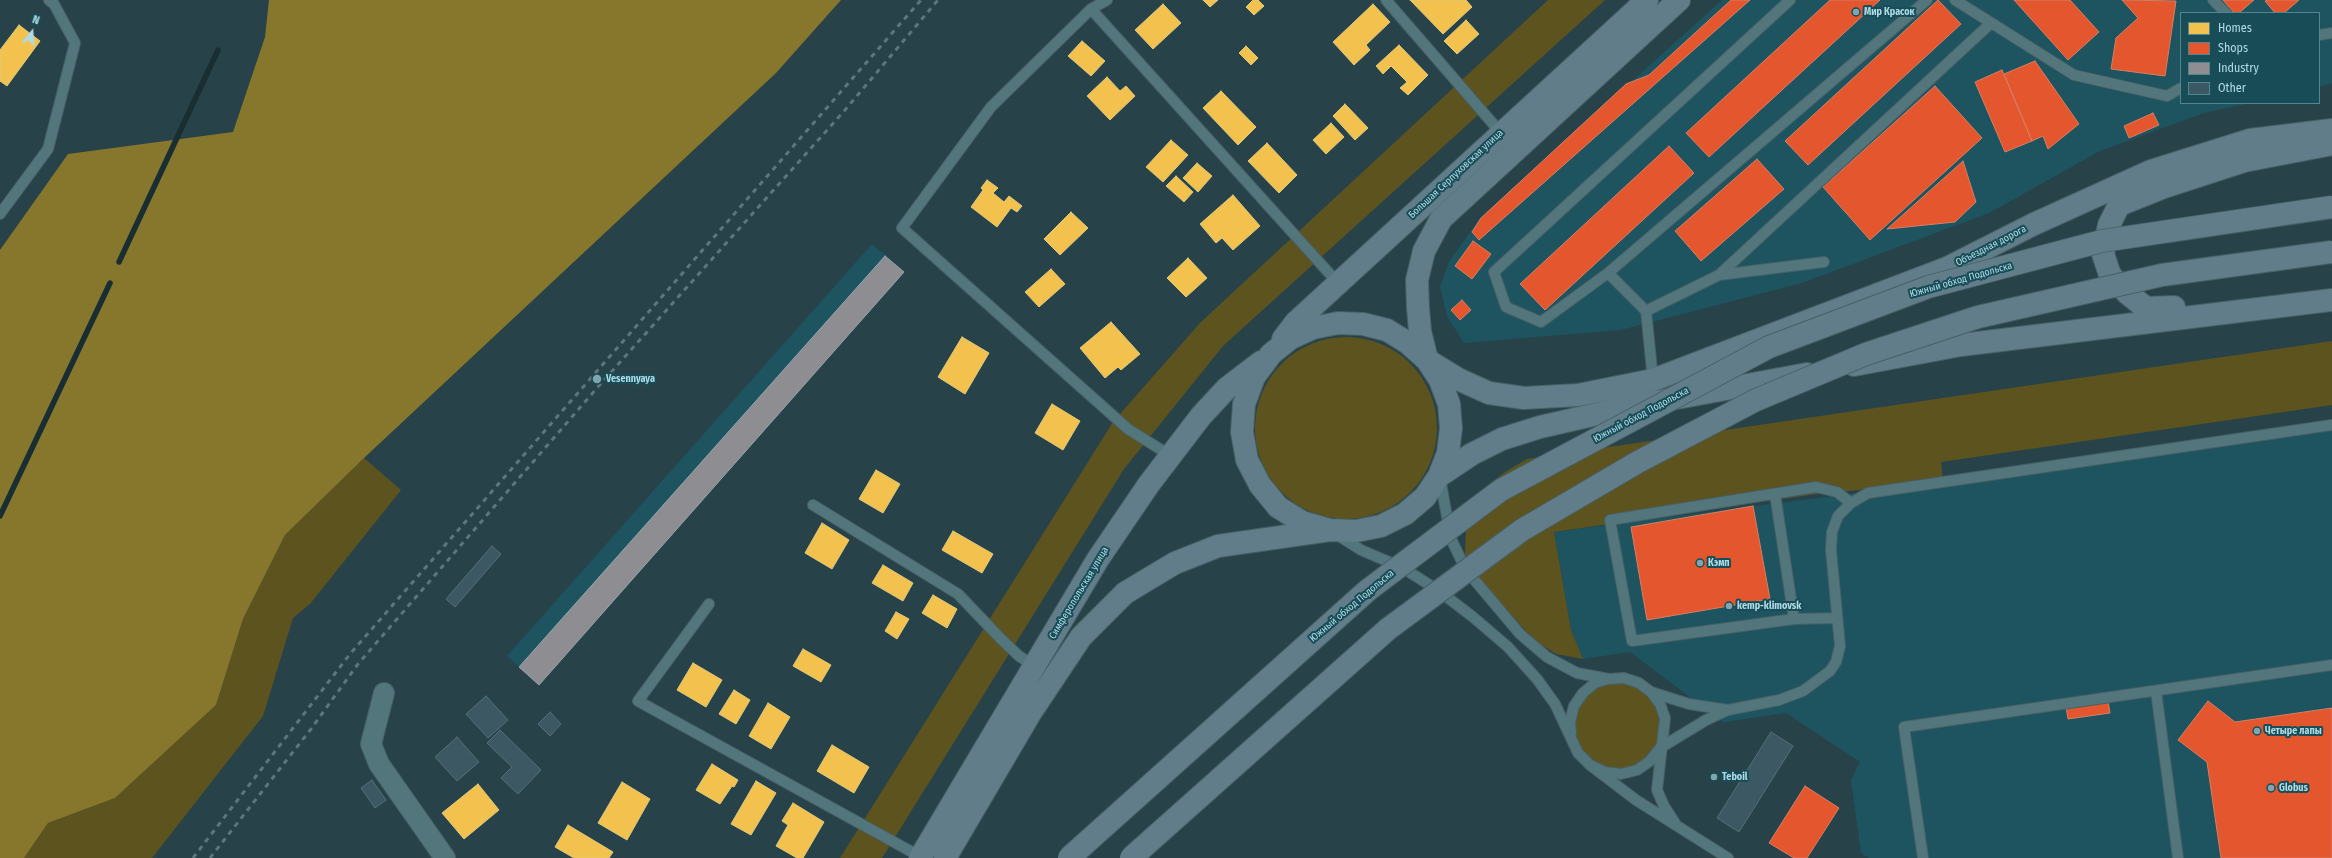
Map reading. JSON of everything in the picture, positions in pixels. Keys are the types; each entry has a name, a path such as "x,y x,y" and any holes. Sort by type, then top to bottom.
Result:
{"main road":[{"name":"Большая Серпуховская улица","path":"1271,354 1296,322 1647,0"},
{"path":"1427,360 1420,331 1418,280 1424,251 1441,219 1679,0"},
{"name":"Объездная дорога","path":"1427,360 1458,379 1489,393 1524,398 1578,395 1653,380 1947,268 2034,224 2151,171 2250,140 2332,130"},
{"path":"2291,304 2146,308 2127,293 2110,275 2103,254 2109,226 2119,205 2164,187 2244,161 2332,144"},
{"name":"Южный обход Подольска","path":"1069,858 1368,590 1501,490 1769,346 1928,287 2102,241 2332,207"},
{"path":"1131,858 1388,629 1522,530 1638,462 1756,400 1866,354 1978,317 2162,275 2332,252"},
{"path":"1439,476 1472,454 1502,439 1540,427 1628,407 1961,346 2332,300"},
{"path":"945,858 1031,712 1081,637 1125,593 1175,563 1218,546 1330,530 1356,531 1381,526 1399,517 1424,497 1439,476 1448,453 1452,428 1449,404 1440,380 1427,360 1408,343 1387,330 1363,324 1338,323 1313,328 1291,338 1271,354 1254,377 1244,404 1242,432 1247,460 1260,485 1278,507 1302,522 1330,530"},
{"name":"Симферопольская улица","path":"921,858 1098,559 1149,484 1201,416 1227,388 1271,354"}],"street":[{"path":"384,693 370,744 379,764 445,858"}],"lane":[{"path":"0,214 48,149 75,43 54,4 49,0"},
{"path":"1107,0 1091,9 991,107 902,228 1128,429 1171,456"},
{"path":"1386,0 1501,133"},
{"path":"1790,0 1494,272 1506,307 1541,322 1608,273 1927,0"},
{"path":"1955,0 2074,75 2167,96 2180,89"},
{"path":"2213,0 2225,12"},
{"path":"1091,9 1338,283"},
{"path":"1646,311 1718,275 1991,23"},
{"path":"2320,35 2332,33"},
{"path":"1718,275 1824,262"},
{"path":"1608,273 1646,311 1653,380"},
{"path":"1660,748 1706,720 1728,710 1779,700 1803,691 1830,671 1836,662 1840,646 1836,618 1831,550 1832,532 1838,516 1851,503 1868,493 2332,426"},
{"path":"1439,476 1451,539 1466,570 1520,634 1548,657 1577,672 1609,678 1624,678 1639,683 1651,692 1660,704 1665,718 1665,733 1660,748 1650,761 1637,770 1616,773 1605,772 1590,765"},
{"path":"1836,618 1794,619 1632,641 1610,520 1816,487 1837,492 1851,503"},
{"path":"1776,494 1794,619"},
{"path":"813,505 958,594 1005,643 1034,666"},
{"path":"1330,530 1361,550 1403,568 1433,587 1502,642 1537,680 1556,704 1578,753 1590,765 1636,800 1728,858"},
{"path":"709,604 638,701 921,858"},
{"path":"1923,858 1904,727 2332,665"},
{"path":"1571,738 1570,722 1574,706 1583,693 1595,683 1609,678"},
{"path":"2156,691 2178,858"},
{"path":"1651,692 1689,704 1728,710"},
{"path":"1660,748 1661,768 1657,790 1664,806 1677,826"}],"shaded area":[{"path":"269,0 841,0 776,73 364,458 285,535 243,619 216,705 115,798 48,823 24,858 0,858 0,250 68,154 233,132 265,37"},
{"path":"1548,0 1605,0 1223,346 1124,469 882,858 840,858 1113,422 1200,323"},
{"path":"1722,0 2332,0 2332,83 2320,87 2320,12 2180,12 2180,104 2245,104 2204,113 2100,151 1989,213 1802,283 1621,330 1464,343 1447,316 1440,287 1449,262 1480,218"},
{"path":"872,244 904,272 539,685 507,656"},
{"path":"1346,337 1364,339 1381,344 1404,358 1416,370 1430,393 1435,410 1437,428 1435,446 1430,463 1416,486 1404,498 1381,512 1364,517 1346,519 1328,517 1311,512 1288,498 1276,486 1262,463 1257,446 1255,428 1257,410 1262,393 1276,370 1288,358 1311,344 1328,339"},
{"path":"2332,341 2332,405 1941,462 1943,482 1816,494 1554,532 1571,630 1583,659 1556,654 1534,640 1476,576 1465,555 1466,530 1471,510 1483,489 1505,472 1527,459"},
{"path":"2332,423 2332,858 1869,858 1861,853 1851,780 1860,762 1786,713 1723,722 1630,652 1583,659 1571,630 1554,532 1943,482"},
{"path":"364,458 401,490 310,604 293,618 263,716 152,858 24,858 48,823 115,798 216,705 243,619 285,535"},
{"path":"1618,683 1634,687 1648,696 1657,710 1661,726 1657,742 1648,756 1634,765 1618,769 1602,765 1588,756 1579,742 1575,726 1579,710 1588,696 1602,687"}],"building: Homes":[{"path":"1203,0 1218,0 1210,7"},
{"path":"1253,0 1258,0 1264,6 1254,15 1246,7"},
{"path":"1410,0 1466,0 1472,7 1443,34"},
{"path":"1163,4 1181,23 1153,49 1135,30"},
{"path":"1373,4 1390,22 1366,45 1370,50 1354,65 1333,42"},
{"path":"1466,20 1479,34 1457,54 1444,41"},
{"path":"19,25 40,41 7,86 0,81 0,50"},
{"path":"1082,41 1105,61 1091,76 1068,56"},
{"path":"1399,45 1428,75 1408,95 1400,88 1407,82 1391,66 1383,74 1376,66"},
{"path":"1246,46 1258,58 1251,65 1239,53"},
{"path":"1107,77 1120,91 1126,86 1135,96 1110,120 1087,96"},
{"path":"1221,91 1256,127 1238,145 1203,108"},
{"path":"1345,104 1368,128 1355,140 1333,116"},
{"path":"1331,123 1344,137 1326,154 1313,140"},
{"path":"1171,140 1188,155 1163,182 1146,167"},
{"path":"1267,143 1297,175 1279,193 1248,161"},
{"path":"1197,163 1212,176 1198,192 1183,178"},
{"path":"1176,176 1193,192 1184,202 1166,186"},
{"path":"987,180 998,188 993,193 1004,202 1009,196 1022,206 1017,212 1011,208 997,227 971,207 983,190 981,188"},
{"path":"1233,195 1260,226 1233,250 1222,238 1216,243 1200,224"},
{"path":"1071,212 1088,228 1060,255 1044,239"},
{"path":"1188,258 1207,278 1186,297 1167,278"},
{"path":"1051,269 1065,284 1039,307 1025,292"},
{"path":"1111,322 1140,354 1121,370 1118,367 1105,378 1080,348"},
{"path":"962,337 989,353 965,394 938,377"},
{"path":"1052,404 1080,421 1063,450 1035,433"},
{"path":"876,470 900,484 883,513 859,499"},
{"path":"822,523 849,540 832,569 805,553"},
{"path":"953,531 993,554 982,573 942,550"},
{"path":"883,565 913,583 903,601 872,583"},
{"path":"933,595 957,609 947,628 922,613"},
{"path":"896,612 909,619 897,639 885,631"},
{"path":"803,649 831,665 821,682 793,666"},
{"path":"693,663 722,680 706,707 677,690"},
{"path":"734,690 750,700 736,724 719,714"},
{"path":"768,703 790,717 771,749 749,736"},
{"path":"832,745 869,767 854,793 817,771"},
{"path":"712,764 738,780 720,804 696,790"},
{"path":"756,781 776,793 751,835 731,824"},
{"path":"622,782 650,799 627,840 598,823"},
{"path":"478,784 499,810 464,839 442,813"},
{"path":"793,803 824,822 803,858 797,858 776,846 788,825 782,821"},
{"path":"568,825 613,852 609,858 574,858 555,847"}],"building: Shops":[{"path":"1731,0 1750,0 1479,240 1472,232 1481,218 1626,84 1649,75"},
{"path":"1830,0 1880,0 1709,157 1686,133"},
{"path":"1938,0 1961,24 1808,165 1785,141"},
{"path":"2014,0 2070,0 2099,32 2068,60"},
{"path":"2122,0 2176,1 2165,76 2111,69 2116,38 2138,18"},
{"path":"2223,0 2254,0 2240,12 2233,12"},
{"path":"2299,0 2285,12 2274,12 2265,1"},
{"path":"2035,61 2079,124 2048,149 2043,136 2032,141 2004,74"},
{"path":"2002,70 2032,141 2005,152 1975,82"},
{"path":"1935,86 1982,138 1870,240 1823,187"},
{"path":"2153,113 2159,125 2129,138 2124,126"},
{"path":"1669,146 1694,173 1545,310 1520,284"},
{"path":"1757,159 1784,189 1701,261 1675,231"},
{"path":"1963,161 1976,202 1955,222 1887,229"},
{"path":"1473,241 1491,254 1472,279 1455,266"},
{"path":"1462,300 1471,310 1460,320 1451,310"},
{"name":"Кэмп","path":"1753,506 1770,599 1647,620 1631,527"},
{"path":"2108,701 2110,713 2068,719 2066,707"},
{"name":"Globus","path":"2208,701 2235,722 2332,708 2332,858 2221,858 2207,762 2178,740"},
{"path":"1805,786 1839,808 1807,858 1794,858 1769,843"}],"building: Industry":[{"path":"885,256 904,272 539,685 519,667"}],"building: Other":[{"path":"492,546 501,554 455,607 446,599"},
{"path":"486,696 508,720 488,738 466,714"},
{"path":"550,712 561,724 550,736 538,724"},
{"path":"500,730 541,770 518,794 501,778 512,767 487,743"},
{"path":"1771,732 1793,746 1739,832 1717,818"},
{"path":"457,737 479,762 457,781 435,757"},
{"path":"372,780 386,800 375,808 361,788"}],"waterway":[{"path":"119,262 218,50"},
{"path":"0,516 110,283"}],"railway":[{"path":"193,858 350,654 921,0"},
{"path":"210,858 311,729 358,664 597,388 845,110 938,0"}],"place":[{"name":"Мир Красок","path":"1856,12"},
{"name":"Vesennyaya","path":"597,379"},
{"name":"Кэмп","path":"1700,563"},
{"name":"kemp-klimovsk","path":"1729,606"},
{"name":"Четыре лапы","path":"2257,731"},
{"name":"Teboil","path":"1714,777"},
{"name":"Globus","path":"2271,788"}]}
